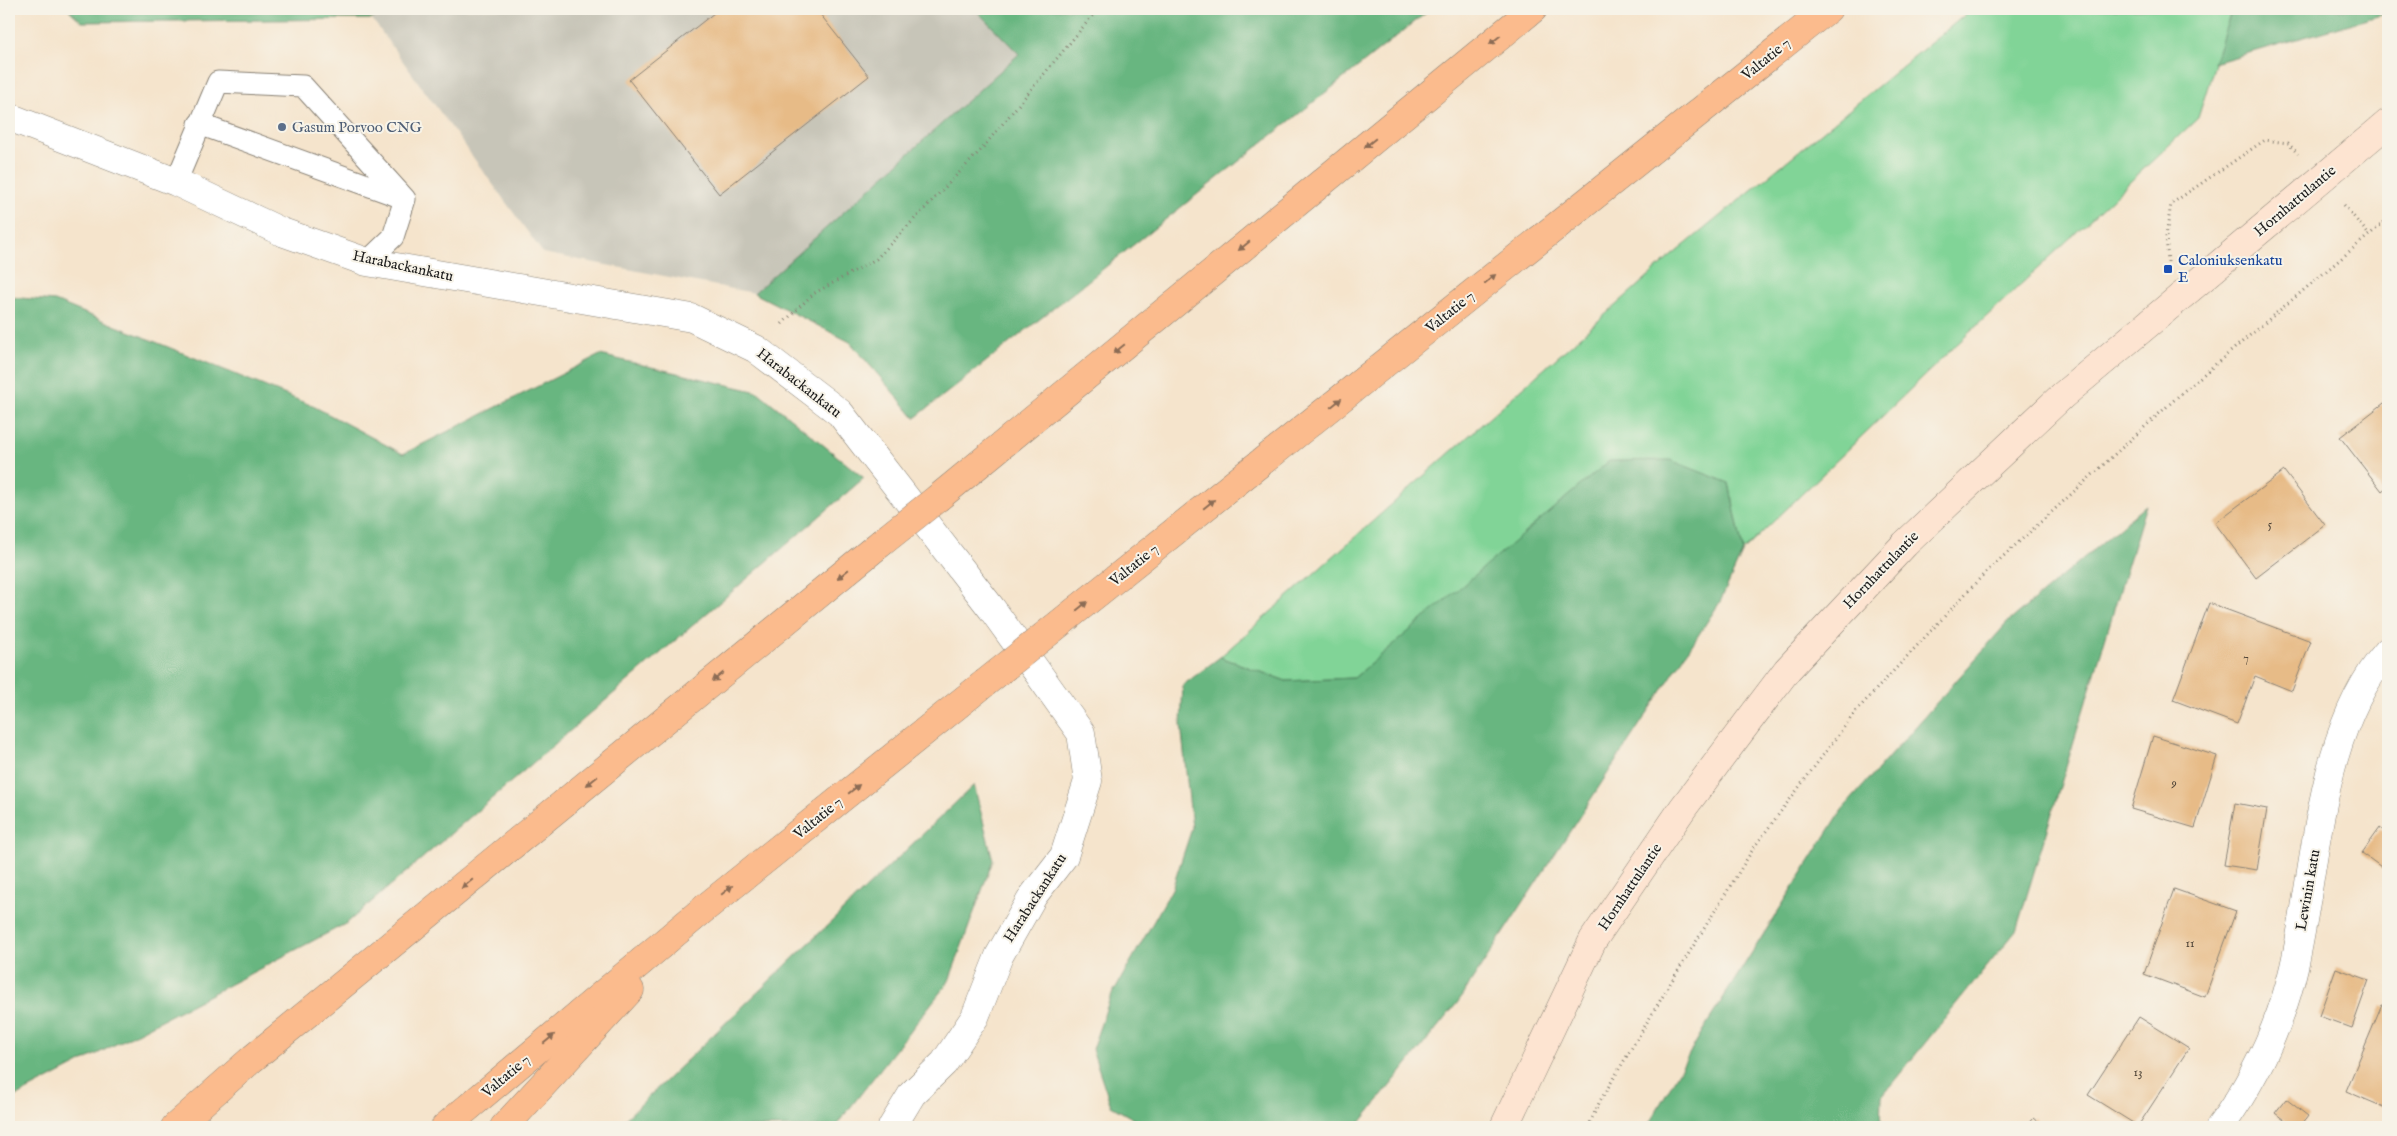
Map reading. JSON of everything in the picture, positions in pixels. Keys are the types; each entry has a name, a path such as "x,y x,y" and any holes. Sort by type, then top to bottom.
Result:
{"highway":[{"path":"175,1127 252,1060 1533,9"},
{"name":"Valtatie 7","path":"445,1127 704,908 1828,9"},
{"path":"504,1127 704,908"},
{"path":"156,1127 252,1060"}],"street":[{"name":"Harabackankatu","path":"9,116 176,182 282,232 367,262 692,318 756,349 840,413 992,609 1081,733 1088,781 1064,856 1033,896 998,956 976,1017 944,1063 912,1094 892,1127"},
{"name":"Hornhattulantie","path":"1504,1127 1594,940 1683,808 1786,670 1905,544 2062,396 2388,123"},
{"name":"Lewinin katu","path":"2220,1127 2256,1068 2276,1026 2294,968 2324,802 2345,722 2374,667 2388,651"}],"lane":[{"path":"176,182 218,82 303,86 405,199"},
{"path":"199,124 405,199"},
{"path":"367,262 393,237 405,199"}],"path":[{"path":"756,349 813,294 876,259 980,151 1098,9"},
{"path":"1588,1127 1600,1102 1670,982 1756,846 1857,710 1984,574 2185,390 2388,219"}],"shaded area":[{"path":"384,9 975,9 1019,54 754,293 543,253 372,19"}],"green space":[{"path":"68,9 384,9 372,19 82,22"},
{"path":"975,9 1431,9 915,418 850,342 754,293 1019,54"},
{"path":"1972,9 2232,9 2198,118 1953,348 1743,551 1729,483 1439,608 1354,678 1286,681 1220,657 1670,257"},
{"path":"2232,9 2388,9 2388,13 2214,63"},
{"path":"9,297 55,301 313,406 403,454 600,355 758,392 864,478 347,923 9,1100"},
{"path":"1670,460 1729,483 1743,551 1720,602 1458,1002 1359,1124 1349,1127 1148,1127 1111,1106 1092,1049 1110,998 1172,889 1192,828 1181,724 1183,685 1220,657 1286,681 1354,678 1609,461"},
{"path":"2146,505 2016,931 1882,1096 1881,1127 1647,1127 1703,1030 1842,810 2007,623"},
{"path":"974,785 993,860 949,981 835,1127 617,1127"}],"building":[{"path":"719,9 816,9 869,76 719,194 629,80"},
{"path":"2388,400 2388,486 2382,491 2340,437"},
{"path":"2284,471 2325,525 2256,578 2215,523"},
{"path":"2209,603 2311,641 2292,691 2255,676 2237,724 2173,700"},
{"path":"2153,736 2217,756 2195,828 2131,809"},
{"path":"2235,803 2267,809 2257,870 2224,865"},
{"path":"2380,828 2388,834 2388,872 2362,853"},
{"path":"2174,889 2236,911 2205,997 2144,974"},
{"path":"2336,968 2369,980 2352,1028 2319,1016"},
{"path":"2382,1005 2388,1007 2388,1109 2346,1091"},
{"path":"2139,1017 2189,1048 2138,1126 2088,1095"},
{"path":"2286,1099 2308,1116 2300,1127 2293,1127 2275,1113"},
{"path":"2034,1118 2045,1127 2026,1127"}],"place":[{"name":"Gasum Porvoo CNG","path":"282,127"},
{"name":"Caloniuksenkatu E","path":"2168,269"}]}
